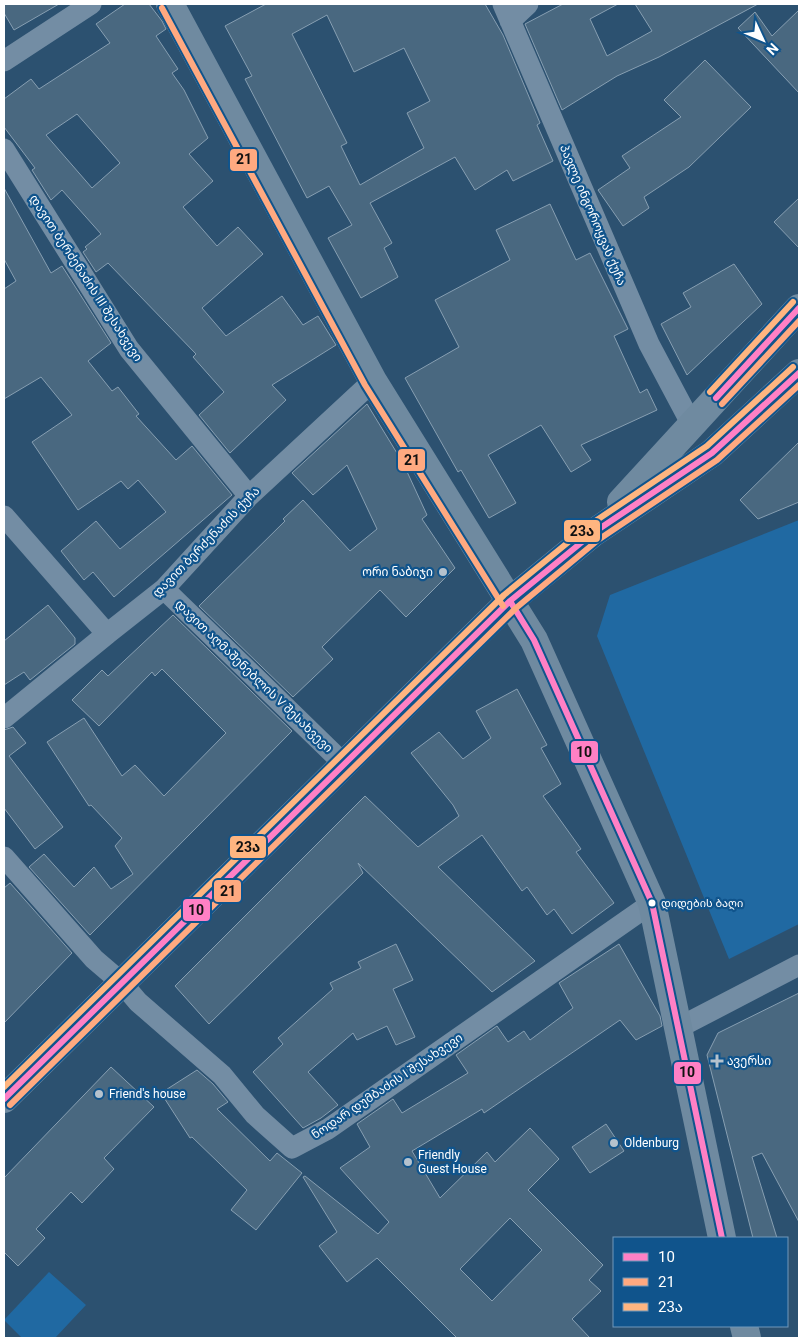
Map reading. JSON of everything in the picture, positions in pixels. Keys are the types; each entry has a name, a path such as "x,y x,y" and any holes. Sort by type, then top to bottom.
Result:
{"main road":[{"path":"170,4 373,381 534,640 652,904 722,1237"},
{"path":"593,533 691,423 799,308"},
{"path":"4,1099 510,601 593,533 712,453 799,373"}],"street":[{"path":"4,61 91,4"},
{"path":"506,12 528,4"},
{"name":"პავლე ინგოროყვას ქუჩა","path":"506,12 649,344 691,423"},
{"name":"დავით ბერძენაძის III შესახვევი","path":"4,149 129,349 249,496"},
{"name":"დავით ბერძენაძის ქუჩა","path":"4,718 164,588 249,496 373,381"},
{"path":"4,516 106,634"},
{"name":"დავით აღმაშენებლის V შესახვევი","path":"164,588 344,764"},
{"path":"4,858 94,959 122,983"},
{"name":"ნოდარ დუმბაძის I შესახვევი","path":"122,983 138,1002 222,1075 254,1115 292,1148 328,1129 652,904"},
{"path":"678,1028 799,965"}],"shaded area":[{"name":"დიდების ბაღი","path":"799,520 799,924 729,959 597,636 610,595"},
{"path":"49,1272 86,1305 55,1338 22,1338 4,1320"}],"building":[{"path":"4,4 59,4 14,30 4,13"},
{"path":"125,4 149,4 162,21 166,29 156,36 178,69 172,73 184,90 208,138 189,154 213,181 183,207 217,246 238,227 263,254 202,308 226,336 282,296 303,325 318,316 336,345 272,385 286,400 230,453 199,415 224,392 193,357 196,354 108,263 96,272 83,252 87,249 85,247 101,234 62,190 51,200 32,170 35,168 4,127 4,99 31,79 39,89 110,43 96,24","holes":["77,114 120,163 92,188 46,135"]},
{"path":"266,4 485,4 503,35 540,123 537,125 553,161 513,181 507,170 475,190 455,157 370,203 392,243 384,248 398,277 361,298 328,238 352,225 329,186 307,198 245,79 252,76 225,26","holes":["327,15 354,72 404,48 430,101 407,113 424,148 360,185 341,146 347,143 292,34"]},
{"path":"563,4 618,4 590,19 607,56 652,31 635,4 758,4 659,57 617,76 562,110 525,24"},
{"path":"799,10 799,93 738,28 755,12 772,36"},
{"path":"705,60 751,107 689,167 644,197 649,208 623,226 598,190 630,168 622,156 681,117 664,100"},
{"path":"4,188 51,273 62,266 111,343 88,361 112,391 118,387 139,414 136,416 176,460 192,446 232,495 114,597 93,572 84,580 61,551 96,521 120,549 166,512 138,480 128,489 121,481 78,510 32,442 72,415 41,377 4,399 4,289 16,281 4,259"},
{"path":"799,198 799,248 774,222"},
{"path":"550,204 576,260 590,253 628,329 614,336 640,393 647,389 657,410 581,445 591,460 571,472 541,425 488,455 516,503 489,518 461,470 458,472 405,378 459,347 435,300 510,260 496,230"},
{"path":"734,264 762,304 687,375 661,324 691,307 683,293"},
{"path":"367,404 403,463 427,515 422,519 455,568 406,617 380,590 322,647 333,659 293,697 199,606 285,521 283,519 303,500 350,551 377,529 347,465 313,495 292,473"},
{"path":"799,442 799,502 758,519 740,500"},
{"path":"48,605 75,638 75,644 30,680 24,672 4,685 4,641"},
{"path":"173,615 292,731 90,935 29,867 44,854 74,887 94,867 111,889 133,874 115,846 122,838 91,805 89,806 47,742 84,718 122,776 135,765 164,796 226,733 162,669 155,676 152,672 99,726 72,700 102,670 108,676"},
{"path":"517,689 547,745 541,748 561,784 543,796 581,849 576,852 614,903 572,934 554,909 547,915 527,887 522,891 482,835 438,867 535,961 492,992 358,863 363,873 209,1024 175,986 365,796 418,847 459,816 453,805 411,753 439,732 463,759 491,738 476,711"},
{"path":"13,727 26,743 9,756 63,827 35,849 4,808 4,730"},
{"path":"10,883 72,953 4,1023 4,888"},
{"path":"396,944 413,980 393,989 415,1037 396,1045 387,1026 357,1040 353,1033 308,1072 338,1105 321,1118 303,1128 253,1072 283,1044 278,1038 333,989 330,983 361,968 358,962"},
{"path":"619,944 660,1016 662,1026 636,1040 620,1020 484,1113 482,1109 412,1151 440,1198 487,1152 495,1162 530,1128 559,1159 528,1190 603,1265 589,1280 601,1291 572,1319 590,1338 457,1338 377,1258 347,1282 319,1246 337,1232 303,1177 305,1176 378,1234 389,1222 340,1168 370,1147 357,1124 393,1099 402,1113 468,1073 456,1055 497,1026 508,1042 524,1031 530,1040 573,1008 559,983","holes":["510,1218 542,1250 492,1301 460,1269"]},
{"path":"799,993 799,1222 762,1153 752,1157 777,1237 753,1237 707,1055 718,1033"},
{"path":"111,1067 154,1107 104,1158 114,1169 82,1203 71,1192 36,1229 45,1238 18,1266 4,1252 4,1178"},
{"path":"197,1070 213,1084 228,1102 217,1109 270,1161 277,1153 302,1173 256,1230 231,1210 247,1190 192,1137 190,1138 161,1093"},
{"path":"606,1124 624,1151 590,1173 572,1147"}],"transit line":[{"name":"21","path":"162,8 365,385 503,606"},
{"name":"23ა","path":"710,392 793,302"},
{"name":"10","path":"716,398 799,308"},
{"name":"21","path":"722,404 799,321"},
{"name":"23ა","path":"4,1087 504,595 588,526 707,446 793,367"},
{"name":"10","path":"4,1099 510,601 593,533 712,453 799,373"},
{"name":"21","path":"10,1105 516,608 598,540 717,460 799,385"},
{"name":"10","path":"510,601 534,640 652,903 722,1237"}],"place":[{"name":"ორი ნაბიჯი","path":"443,572"},
{"name":"დიდების ბაღი","path":"652,903"},
{"name":"ავერსი","path":"717,1061"},
{"name":"Friend's house","path":"99,1094"},
{"name":"Oldenburg","path":"614,1143"},
{"name":"Friendly Guest House","path":"408,1162"}]}
